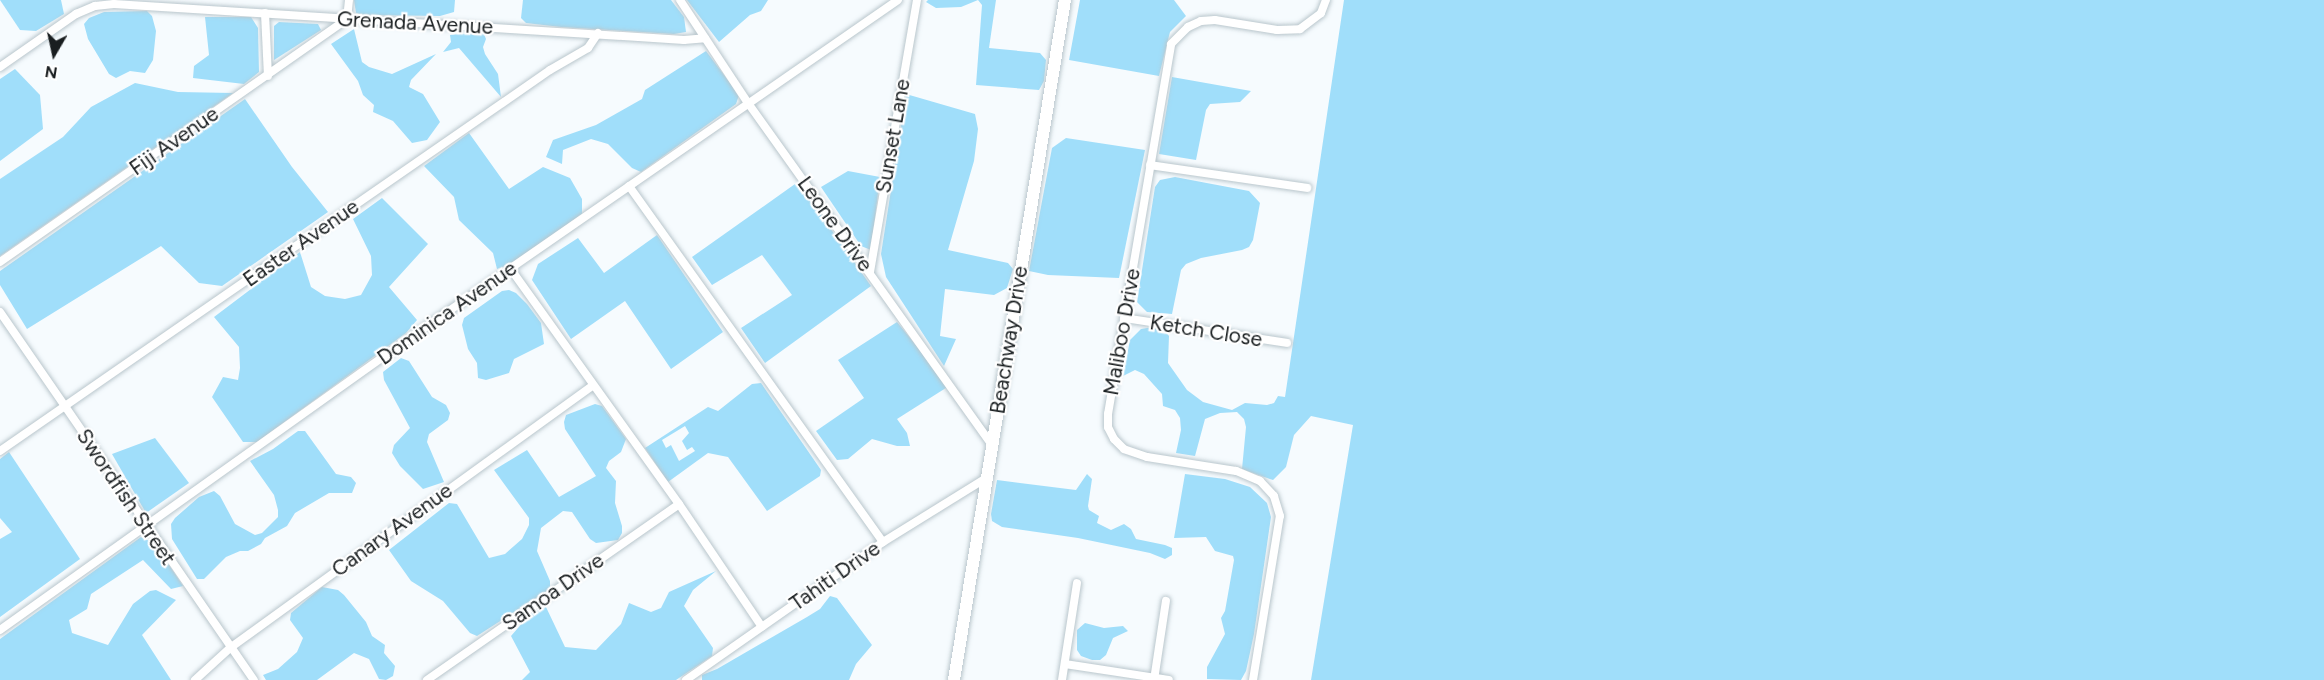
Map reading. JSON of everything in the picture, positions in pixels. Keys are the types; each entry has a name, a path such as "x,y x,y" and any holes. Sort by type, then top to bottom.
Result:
{"street":[{"path":"347,19 349,0"},
{"name":"Leone Drive","path":"680,0 748,103 992,445"},
{"name":"Dominica Avenue","path":"0,630 510,268 898,0"},
{"name":"Sunset Lane","path":"870,272 917,0"},
{"name":"Beachway Drive","path":"952,678 988,477 1065,0"},
{"name":"Maliboo Drive","path":"1253,680 1280,516 1274,496 1260,481 1236,471 1147,457 1124,449 1114,439 1108,427 1108,414 1168,53 1178,34 1201,21 1215,20 1278,30 1300,29 1321,13 1326,0"},
{"name":"Grenada Avenue","path":"0,67 76,14 95,6 114,4 684,40 705,38"},
{"path":"265,13 268,76"},
{"name":"Fiji Avenue","path":"0,262 347,19"},
{"name":"Easter Avenue","path":"0,452 550,70 588,48 598,33"},
{"path":"1150,165 1307,188"},
{"path":"629,186 883,542"},
{"path":"510,268 592,386 679,504 762,627"},
{"name":"Swordfish Street","path":"0,312 146,527 254,680"},
{"name":"Ketch Close","path":"1124,318 1287,343"},
{"name":"Canary Avenue","path":"195,680 230,648 592,386"},
{"name":"Tahiti Drive","path":"686,680 883,542 988,477"},
{"name":"Samoa Drive","path":"427,680 679,504"},
{"path":"1062,680 1077,583"},
{"path":"1154,679 1166,601"},
{"path":"1065,664 1169,680"}],"shaded area":[{"path":"0,0 61,0 64,14 36,31 20,30"},
{"path":"354,0 455,0 454,12 440,16 363,15 356,13"},
{"path":"523,0 671,0 684,17 686,32 674,34 526,23 521,18"},
{"path":"687,0 768,0 761,11 750,15 719,42"},
{"path":"928,0 978,0 961,7 936,8 926,2"},
{"path":"978,0 996,0 989,48 1040,53 1046,60 1044,81 1039,90 976,85 982,5"},
{"path":"1080,0 1174,0 1186,16 1170,32 1159,76 1069,60"},
{"path":"1344,0 2324,0 2324,680 1311,680 1353,425 1311,416 1294,435 1286,467 1273,480 1242,469 1246,427 1244,419 1237,412 1220,413 1205,419 1195,456 1176,453 1181,430 1180,418 1175,410 1163,406 1162,394 1144,374 1135,370 1123,376 1130,340 1141,329 1153,327 1164,330 1169,336 1168,363 1187,390 1203,402 1232,410 1245,403 1267,405 1274,403 1278,396 1285,397"},
{"path":"147,11 152,16 156,31 153,60 145,73 130,71 116,78 109,74 88,39 84,24 89,18 104,12"},
{"path":"205,17 251,17 258,28 259,72 244,84 193,78 194,66 209,55"},
{"path":"279,22 318,24 321,30 274,60 274,26"},
{"path":"354,29 362,62 369,67 392,74 436,54 411,80 409,87 423,94 440,122 427,140 412,143 393,121 373,112 374,105 363,95 358,81 331,44"},
{"path":"483,32 486,39 483,47 498,74 501,97 459,48 443,52 451,42 450,35"},
{"path":"706,51 739,95 736,104 641,172 632,168 608,144 591,139 563,150 562,164 546,157 553,140 596,125 642,99 645,90"},
{"path":"15,69 40,95 43,129 0,161 0,79"},
{"path":"1172,77 1251,91 1240,102 1210,104 1206,110 1196,160 1159,154"},
{"path":"135,83 178,92 233,93 0,256 0,179 63,137 91,107"},
{"path":"906,94 975,114 978,129 974,161 948,250 1008,263 1013,269 1007,288 994,295 945,289 940,336 956,339 944,366 886,277 881,254"},
{"path":"245,99 292,167 328,212 222,286 199,283 161,246 27,329 0,285 0,271"},
{"path":"469,133 509,189 543,167 570,178 582,199 582,214 510,265 497,269 493,253 459,220 454,197 424,166"},
{"path":"1066,138 1145,150 1119,278 1048,275 1029,271 1052,148"},
{"path":"848,171 880,177 871,250 861,246 821,187"},
{"path":"1175,177 1249,191 1260,203 1253,240 1249,247 1242,250 1201,258 1186,264 1181,270 1172,314 1147,312 1137,302 1155,187 1160,180"},
{"path":"795,184 802,188 871,286 765,363 741,328 792,295 762,255 712,285 692,257"},
{"path":"382,198 428,244 389,287 417,320 406,333 257,442 243,442 212,397 223,377 238,380 240,368 239,347 214,317 300,252 311,287 325,296 345,299 361,295 372,275 371,256 353,219"},
{"path":"657,235 723,332 671,369 625,301 571,339 532,280 538,264 578,238 604,273"},
{"path":"509,290 516,293 527,304 541,323 544,344 514,359 509,373 486,380 478,378 477,363 468,349 462,325 464,318 502,291"},
{"path":"897,322 949,386 897,419 907,433 910,446 897,446 872,439 848,459 837,460 816,431 864,398 838,360"},
{"path":"401,358 409,361 432,397 446,405 450,413 448,420 429,434 427,442 444,482 423,489 400,466 392,453 394,445 410,428 384,380 383,372"},
{"path":"761,383 821,470 820,476 767,511 728,457 708,453 668,482 645,448 708,407 718,411 752,384","holes":["685,426 689,433 682,441 687,450 692,447 695,451 679,461 671,445 666,448 662,440"]},
{"path":"595,404 602,406 626,439 621,452 609,461 606,468 616,481 615,503 622,533 618,540 596,543 590,539 572,512 563,511 541,528 537,551 550,581 550,589 477,636 470,633 443,601 411,581 389,550 449,503 457,504 489,558 505,554 522,539 529,525 529,518 494,470 527,450 559,497 596,476 565,429 564,422 566,415"},
{"path":"298,431 305,431 336,474 351,477 356,483 352,493 329,493 295,513 287,526 265,538 261,544 248,551 240,551 226,557 204,579 197,579 172,539 171,524 175,518 199,497 214,491 220,496 235,524 255,535 262,533 278,517 278,510 274,495 250,461 273,449"},
{"path":"155,438 189,483 146,513 112,454"},
{"path":"9,452 80,559 0,617 0,539 12,532 0,518 0,459"},
{"path":"1087,474 1092,479 1088,506 1089,510 1099,516 1097,523 1111,530 1124,524 1131,529 1136,539 1172,548 1172,555 1165,559 1150,553 1078,538 1002,527 992,521 991,514 997,480 1076,490"},
{"path":"1185,474 1225,479 1250,487 1267,503 1271,517 1254,634 1246,671 1241,680 1207,679 1207,667 1225,634 1221,618 1225,611 1234,560 1233,556 1215,551 1206,537 1174,538"},
{"path":"141,537 155,544 183,586 171,589 143,560 91,594 87,609 69,620 72,633 108,645 133,604 150,591 156,590 176,600 142,635 171,680 0,680 0,639"},
{"path":"716,571 693,590 684,606 713,648 712,656 676,680 522,680 530,672 511,636 531,613 546,607 565,647 596,650 621,624 629,603 651,612 661,608 669,592"},
{"path":"322,587 338,590 344,595 366,622 372,636 385,645 384,653 395,666 393,676 386,680 379,679 369,659 354,653 317,680 266,680 263,675 278,669 297,652 303,638 290,620 291,613"},
{"path":"830,596 837,598 872,645 856,664 849,680 702,680 702,675 717,669 820,609"},
{"path":"1085,623 1104,628 1123,626 1128,631 1113,638 1106,655 1100,660 1092,660 1081,656 1077,650 1077,630"}]}
